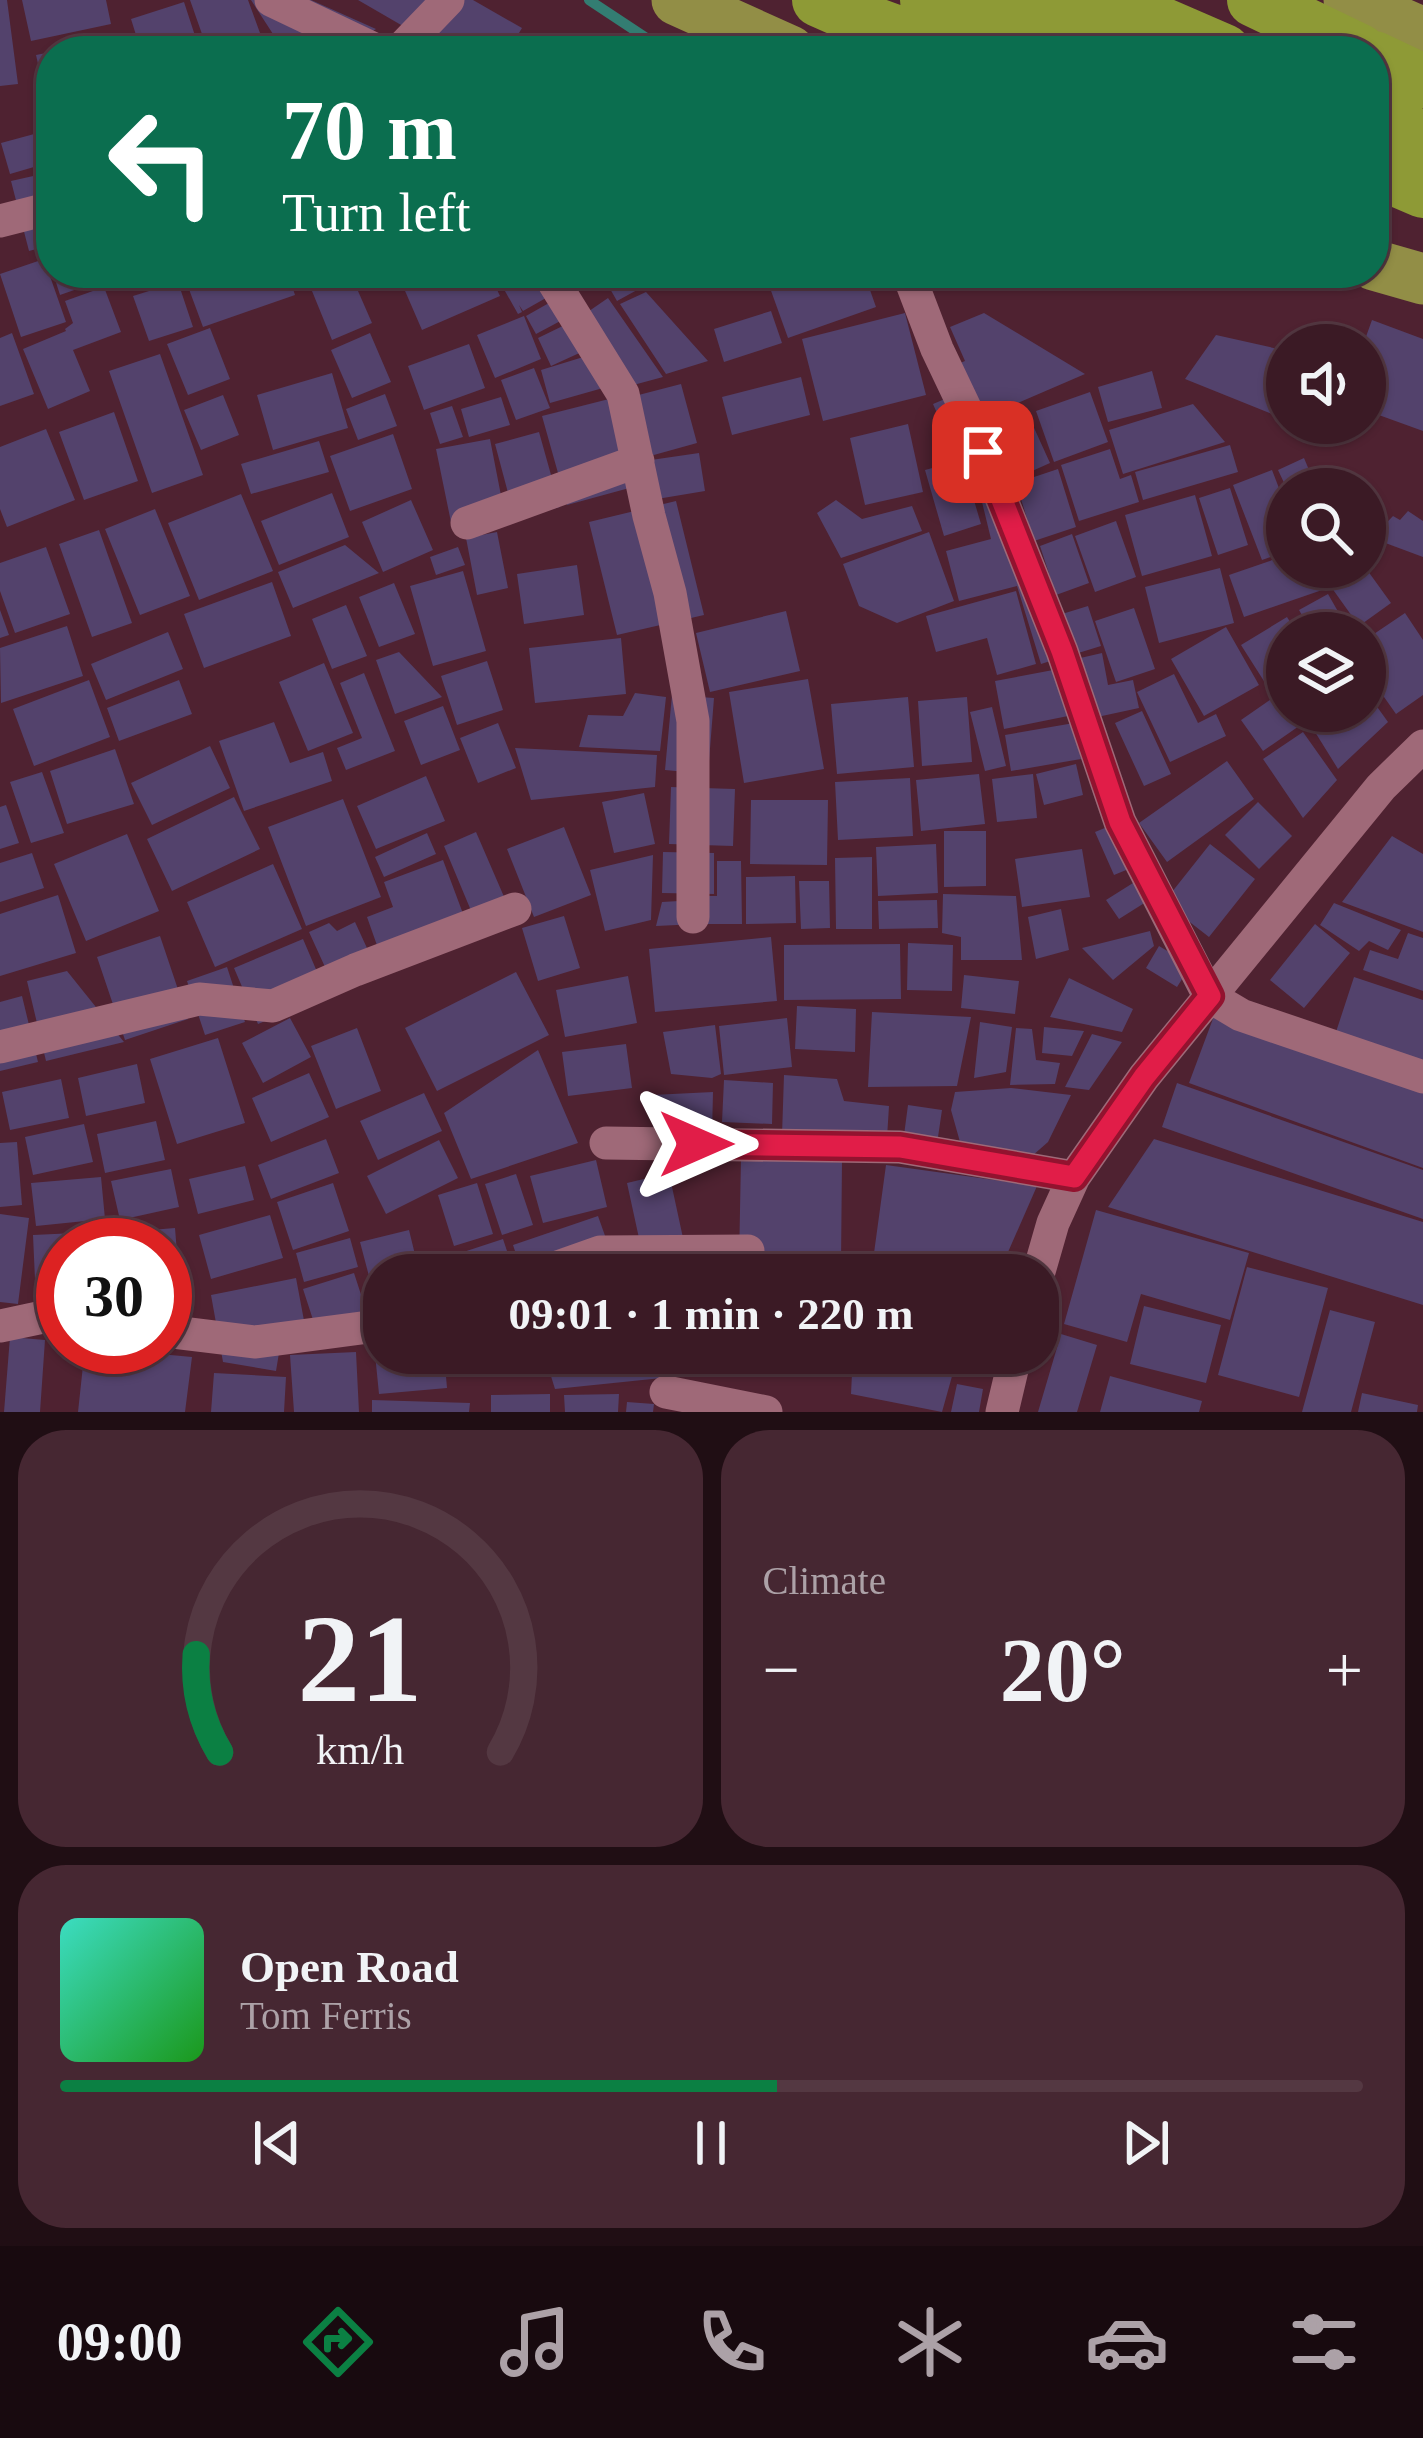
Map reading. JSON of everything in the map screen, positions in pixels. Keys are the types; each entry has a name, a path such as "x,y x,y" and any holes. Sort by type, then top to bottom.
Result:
{"highway":[{"path":"819,0 907,36"},
{"path":"927,0 1008,36"},
{"path":"972,0 1057,36"},
{"path":"1040,0 1125,36"},
{"path":"1107,0 1189,36"},
{"path":"1255,0 1329,36"},
{"path":"1389,65 1423,81"},
{"path":"1389,123 1423,138"},
{"path":"1389,148 1423,163"},
{"path":"1389,176 1423,191"},
{"path":"1389,192 1423,202"}],"main road":[{"path":"677,0 757,36"},
{"path":"1348,0 1423,33"},
{"path":"1389,269 1423,279"}],"street":[{"path":"271,0 347,36"},
{"path":"413,36 448,0"},
{"path":"0,221 36,212"},
{"path":"557,288 623,394 670,593 693,721 693,917"},
{"path":"914,288 1062,651 1120,822 1210,996 1241,1016 1423,1077"},
{"path":"467,523 638,460"},
{"path":"1043,1254 1074,1177 1144,1077 1381,787 1423,746"},
{"path":"0,1047 199,1000 273,1006 515,909"},
{"path":"606,1143 900,1147 1074,1177"},
{"path":"594,1254 748,1251"},
{"path":"0,1326 36,1318"},
{"path":"192,1334 256,1342 363,1328"},
{"path":"1002,1412 1011,1374"},
{"path":"666,1393 766,1412"}],"building":[{"path":"0,0 7,0 18,84 0,86"},
{"path":"22,0 106,0 111,24 36,36 31,41"},
{"path":"190,0 248,0 260,33 203,36"},
{"path":"251,0 311,0 376,29 365,36 274,36"},
{"path":"358,0 473,0 522,28 517,36 420,36"},
{"path":"184,2 195,36 136,36 131,19"},
{"path":"36,134 36,166 10,174 1,143"},
{"path":"36,175 36,249 29,251 11,181"},
{"path":"36,262 36,288 54,288 66,322 21,337 0,274"},
{"path":"104,288 121,332 73,350 90,391 48,409 23,349 66,331 73,323 65,301"},
{"path":"180,288 193,327 149,341 133,296"},
{"path":"189,288 293,288 295,295 203,327"},
{"path":"357,288 372,323 332,340 312,291"},
{"path":"404,288 496,288 500,296 422,330"},
{"path":"503,288 550,288 553,294 523,311 519,305 522,312 518,314"},
{"path":"610,288 641,288 617,301"},
{"path":"770,288 869,288 876,307 788,338"},
{"path":"646,292 708,361 666,374 620,304"},
{"path":"608,298 663,377 626,387 579,318"},
{"path":"556,299 566,318 536,334 526,316"},
{"path":"771,311 782,343 724,362 714,329"},
{"path":"905,313 926,395 823,421 802,339"},
{"path":"984,313 1085,374 946,434 933,404 959,393 948,368 965,361 950,327"},
{"path":"524,316 541,359 495,378 477,335"},
{"path":"573,321 586,350 551,366 538,338"},
{"path":"1386,325 1423,339 1423,431 1386,418"},
{"path":"210,328 230,379 188,395 167,344"},
{"path":"12,333 34,394 0,406 0,338"},
{"path":"370,333 391,382 352,398 331,350"},
{"path":"1216,335 1266,346 1266,412 1185,379"},
{"path":"469,344 485,388 424,410 408,366"},
{"path":"160,354 203,475 152,493 109,371"},
{"path":"593,354 603,388 550,403 541,370"},
{"path":"534,368 550,408 516,420 501,380"},
{"path":"1152,371 1162,408 1108,422 1098,387"},
{"path":"332,373 348,428 273,450 257,395"},
{"path":"801,377 810,415 732,435 722,397"},
{"path":"681,384 697,443 643,458 627,398"},
{"path":"1090,392 1108,442 1054,462 1036,411"},
{"path":"385,394 397,426 358,440 346,409"},
{"path":"223,395 239,435 201,450 184,410"},
{"path":"501,397 510,425 469,437 461,409"},
{"path":"609,399 633,487 567,505 542,416"},
{"path":"1193,404 1225,442 1123,474 1109,430"},
{"path":"452,406 463,437 440,444 430,413"},
{"path":"114,412 138,481 84,500 59,432"},
{"path":"1030,419 1050,463 1010,481 991,436"},
{"path":"908,424 923,492 865,505 850,438"},
{"path":"46,429 75,500 7,527 0,509 0,447"},
{"path":"539,432 560,507 515,519 495,444"},
{"path":"393,434 412,489 350,511 330,456"},
{"path":"490,439 505,516 452,527 436,449"},
{"path":"319,441 329,472 251,494 241,464"},
{"path":"1230,445 1238,472 1143,500 1135,472"},
{"path":"1110,449 1120,479 1131,475 1139,502 1079,521 1061,465"},
{"path":"699,453 705,491 657,499 651,460"},
{"path":"1304,458 1308,468 1282,468"},
{"path":"962,460 981,524 944,536 925,470"},
{"path":"1058,469 1076,527 1034,541 1016,483"},
{"path":"1266,472 1266,559 1262,560 1233,485"},
{"path":"1230,488 1248,545 1218,555 1199,498"},
{"path":"332,493 349,537 279,565 261,521"},
{"path":"1017,493 1040,581 1069,655 1041,664 1017,586 959,601 946,551 991,539 982,502"},
{"path":"241,494 273,571 199,600 168,523"},
{"path":"1195,495 1212,556 1142,576 1125,515"},
{"path":"411,500 433,550 383,572 362,522"},
{"path":"836,500 862,519 912,506 922,531 841,558 817,513"},
{"path":"676,501 704,615 617,635 589,522"},
{"path":"155,509 190,596 140,615 105,529"},
{"path":"1408,511 1423,521 1423,557 1386,543 1386,523 1393,516 1400,520"},
{"path":"1116,521 1136,577 1095,592 1075,536"},
{"path":"99,530 132,623 92,637 59,544"},
{"path":"497,532 508,588 477,595 466,538"},
{"path":"929,532 954,601 897,623 859,606 843,564"},
{"path":"1072,534 1089,583 1056,595 1040,546"},
{"path":"345,545 379,573 293,608 278,572"},
{"path":"46,547 70,614 15,633 0,591 0,563"},
{"path":"458,547 465,565 436,575 430,557"},
{"path":"1266,562 1266,588 1325,589 1244,617 1229,575"},
{"path":"577,565 584,615 524,624 517,574"},
{"path":"1220,568 1234,623 1159,643 1145,587"},
{"path":"463,571 486,651 433,666 410,586"},
{"path":"272,582 291,636 204,668 184,614"},
{"path":"394,583 415,634 379,647 359,597"},
{"path":"1332,588 1380,588 1391,603 1378,612 1349,612"},
{"path":"1016,591 1036,664 997,675 987,638 936,652 926,616"},
{"path":"1328,594 1338,612 1300,612"},
{"path":"346,605 367,656 332,669 312,619"},
{"path":"1088,606 1101,646 1075,654 1062,614"},
{"path":"1134,608 1155,669 1116,682 1095,621"},
{"path":"0,610 9,635 0,638"},
{"path":"786,611 800,671 710,692 696,633"},
{"path":"1405,613 1423,640 1423,695 1396,714 1386,700 1386,626"},
{"path":"67,626 83,676 1,703 0,648"},
{"path":"1226,627 1259,685 1204,716 1171,659"},
{"path":"1266,630 1266,684 1241,645"},
{"path":"168,632 183,669 106,700 91,664"},
{"path":"621,638 626,694 535,703 529,648"},
{"path":"399,652 442,697 395,714 376,660"},
{"path":"1102,653 1108,685 1133,680 1139,708 1088,719 1076,659"},
{"path":"487,661 503,710 457,725 441,676"},
{"path":"324,663 353,733 308,751 279,682"},
{"path":"1069,667 1078,714 1004,729 995,681"},
{"path":"364,673 395,751 346,770 337,748 362,738 340,683"},
{"path":"1174,674 1198,723 1216,714 1226,736 1170,762 1137,692"},
{"path":"808,679 824,769 744,783 729,692"},
{"path":"89,680 110,737 34,766 13,709"},
{"path":"179,680 192,714 119,741 107,708"},
{"path":"635,693 666,697 660,751 579,747 588,715 623,716"},
{"path":"672,695 714,698 708,774 665,770"},
{"path":"908,697 914,767 837,774 831,704"},
{"path":"967,697 972,762 922,766 918,701"},
{"path":"1266,703 1266,732 1290,732 1263,751 1241,720"},
{"path":"443,706 460,750 421,765 404,721"},
{"path":"992,707 1006,766 985,771 970,712"},
{"path":"1142,711 1171,774 1144,786 1115,723"},
{"path":"274,722 290,763 323,752 332,781 244,811 219,741"},
{"path":"498,723 516,768 478,783 460,738"},
{"path":"1074,723 1081,759 1011,771 1005,735"},
{"path":"1303,732 1337,780 1303,818 1263,759"},
{"path":"1315,732 1377,732 1338,769"},
{"path":"210,746 230,788 152,825 131,783"},
{"path":"515,748 657,755 655,787 531,800"},
{"path":"115,749 134,804 67,824 50,771"},
{"path":"1227,761 1254,799 1167,862 1139,823"},
{"path":"1076,764 1083,795 1044,805 1036,774"},
{"path":"42,772 64,833 31,843 10,782"},
{"path":"979,774 985,824 921,831 916,780"},
{"path":"1033,774 1037,818 997,822 992,779"},
{"path":"426,776 445,821 376,849 357,806"},
{"path":"910,778 913,836 838,840 835,782"},
{"path":"671,787 735,789 733,846 669,844"},
{"path":"644,793 655,844 614,853 602,802"},
{"path":"234,797 260,849 172,891 147,839"},
{"path":"343,799 381,897 306,926 268,827"},
{"path":"751,800 828,800 827,865 750,864"},
{"path":"1258,802 1292,836 1259,869 1225,835"},
{"path":"6,805 19,843 0,849 0,807"},
{"path":"1134,816 1153,859 1114,875 1095,832"},
{"path":"564,827 591,895 534,917 507,849"},
{"path":"944,831 986,831 986,886 944,887"},
{"path":"476,832 505,899 472,913 444,846"},
{"path":"427,833 436,854 384,877 375,857"},
{"path":"127,834 159,911 86,941 54,864"},
{"path":"1392,836 1423,854 1423,932 1342,902"},
{"path":"936,844 938,893 878,896 876,847"},
{"path":"1210,844 1255,879 1209,937 1164,902"},
{"path":"1082,849 1090,897 1022,907 1015,859"},
{"path":"663,852 714,853 714,894 662,893"},
{"path":"32,853 44,888 0,902 0,863"},
{"path":"653,855 651,920 605,931 590,870"},
{"path":"872,857 872,929 836,929 835,858"},
{"path":"443,860 465,919 379,951 367,917 393,907 384,882"},
{"path":"717,861 741,861 742,924 704,924 704,896 717,896"},
{"path":"273,864 302,929 215,967 187,902"},
{"path":"1160,866 1165,890 1119,919 1106,900"},
{"path":"795,876 796,923 746,924 746,877"},
{"path":"799,881 829,881 830,928 801,929"},
{"path":"943,894 1016,896 1022,960 961,960 961,937 942,933"},
{"path":"58,895 76,953 0,976 0,914"},
{"path":"696,900 698,924 656,926 662,902"},
{"path":"937,900 938,928 879,929 878,901"},
{"path":"1334,903 1401,930 1388,950 1369,941 1359,951 1320,925"},
{"path":"1061,909 1069,950 1036,959 1028,917"},
{"path":"564,916 580,968 538,981 522,928"},
{"path":"355,922 378,972 336,991 309,932 329,923 337,931"},
{"path":"1315,924 1350,953 1304,1008 1270,980"},
{"path":"1150,931 1154,946 1113,980 1082,948"},
{"path":"1408,933 1423,938 1423,991 1363,970 1370,950 1398,959"},
{"path":"160,936 188,1019 125,1040 97,957"},
{"path":"771,937 777,1001 655,1012 649,949"},
{"path":"303,939 327,995 258,1024 234,968"},
{"path":"908,943 953,945 952,991 907,990"},
{"path":"900,944 901,999 784,1000 784,945"},
{"path":"1159,946 1191,965 1177,987 1146,968"},
{"path":"227,967 245,1022 205,1035 187,981"},
{"path":"67,971 124,1042 46,1061 27,981"},
{"path":"516,972 549,1035 437,1091 405,1028"},
{"path":"964,975 1019,981 1015,1014 961,1008"},
{"path":"628,976 637,1023 565,1037 556,990"},
{"path":"1354,977 1423,1000 1423,1061 1336,1032"},
{"path":"1069,978 1133,1009 1122,1032 1050,1017"},
{"path":"22,996 38,1062 0,1071 0,1002"},
{"path":"797,1006 856,1009 855,1052 795,1049"},
{"path":"872,1012 971,1017 957,1086 868,1087"},
{"path":"1214,1016 1423,1086 1423,1168 1189,1083"},
{"path":"290,1018 311,1057 263,1083 242,1043"},
{"path":"787,1018 792,1067 724,1075 719,1026"},
{"path":"980,1022 1012,1027 1006,1072 974,1078"},
{"path":"715,1025 721,1074 712,1078 671,1074 663,1032"},
{"path":"1044,1027 1084,1031 1072,1056 1042,1053"},
{"path":"357,1028 381,1091 336,1109 311,1046"},
{"path":"1016,1028 1032,1029 1036,1060 1060,1063 1055,1084 1010,1085"},
{"path":"1092,1034 1122,1042 1089,1090 1065,1087"},
{"path":"218,1038 245,1123 177,1144 150,1059"},
{"path":"626,1044 632,1088 568,1096 562,1052"},
{"path":"538,1050 578,1143 471,1179 444,1113"},
{"path":"137,1064 145,1103 86,1116 78,1078"},
{"path":"309,1073 329,1117 271,1142 252,1098"},
{"path":"784,1075 837,1079 844,1101 889,1106 887,1138 782,1135"},
{"path":"61,1079 69,1118 10,1130 2,1092"},
{"path":"724,1080 773,1083 772,1124 722,1122"},
{"path":"1177,1083 1423,1170 1423,1219 1162,1127"},
{"path":"1011,1088 1071,1095 1048,1142 1024,1163 962,1149 951,1110 955,1092"},
{"path":"713,1092 712,1134 654,1136 652,1095"},
{"path":"424,1093 442,1131 378,1160 360,1121"},
{"path":"908,1105 942,1110 938,1137 904,1135"},
{"path":"156,1121 165,1160 105,1173 97,1134"},
{"path":"84,1124 93,1162 33,1175 25,1137"},
{"path":"326,1139 339,1173 271,1199 258,1165"},
{"path":"1154,1139 1423,1222 1423,1305 1108,1207"},
{"path":"439,1140 458,1178 386,1214 367,1176"},
{"path":"17,1142 22,1205 0,1207 0,1143"},
{"path":"741,1158 842,1160 841,1254 739,1254"},
{"path":"596,1160 607,1207 543,1223 530,1176"},
{"path":"886,1165 1037,1186 1007,1254 874,1254"},
{"path":"245,1166 254,1200 198,1214 189,1179"},
{"path":"171,1169 179,1207 120,1218 111,1181"},
{"path":"669,1173 686,1254 642,1254 627,1183"},
{"path":"516,1174 533,1225 502,1235 485,1184"},
{"path":"101,1177 105,1218 36,1218 36,1226 31,1183"},
{"path":"333,1183 349,1231 293,1250 277,1202"},
{"path":"477,1183 493,1234 454,1246 438,1195"},
{"path":"1096,1210 1249,1253 1230,1320 1141,1294 1127,1342 1064,1324"},
{"path":"0,1214 29,1218 18,1304 0,1302"},
{"path":"270,1215 283,1258 211,1279 199,1235"},
{"path":"598,1216 612,1254 516,1254 513,1245"},
{"path":"409,1230 415,1254 363,1254 360,1242"},
{"path":"33,1235 36,1235 36,1302"},
{"path":"350,1238 358,1267 304,1282 296,1253"},
{"path":"503,1239 508,1254 457,1254"},
{"path":"1247,1267 1328,1288 1299,1397 1218,1375"},
{"path":"354,1273 363,1314 316,1329 303,1289"},
{"path":"296,1278 309,1347 279,1353 276,1371 223,1362 211,1295"},
{"path":"1144,1306 1221,1325 1206,1383 1130,1364"},
{"path":"1330,1310 1375,1322 1351,1412 1302,1412"},
{"path":"1061,1334 1097,1345 1077,1412 1038,1412 1049,1374 1059,1374"},
{"path":"10,1337 36,1339 36,1374 43,1374 40,1412 4,1412"},
{"path":"356,1352 359,1412 294,1412 290,1355"},
{"path":"214,1373 286,1377 284,1412 211,1412"},
{"path":"82,1374 190,1374 185,1412 78,1412"},
{"path":"377,1374 446,1374 447,1388 379,1394"},
{"path":"550,1374 661,1374 662,1378 555,1389"},
{"path":"852,1374 953,1374 942,1412 851,1394"},
{"path":"1110,1376 1202,1401 1199,1412 1100,1412"},
{"path":"957,1384 983,1389 979,1412 951,1412"},
{"path":"1362,1393 1418,1405 1417,1412 1358,1412"},
{"path":"550,1394 550,1412 491,1412 491,1395"},
{"path":"619,1394 618,1412 565,1412 564,1395"},
{"path":"372,1400 470,1403 469,1412 372,1412"},
{"path":"627,1402 654,1404 653,1412 626,1412"}],"waterway":[{"path":"589,0 643,36"}],"route":[{"path":"696,1144 900,1147 1074,1177 1144,1077 1210,996 1120,822 1062,651 983,452"}]}
